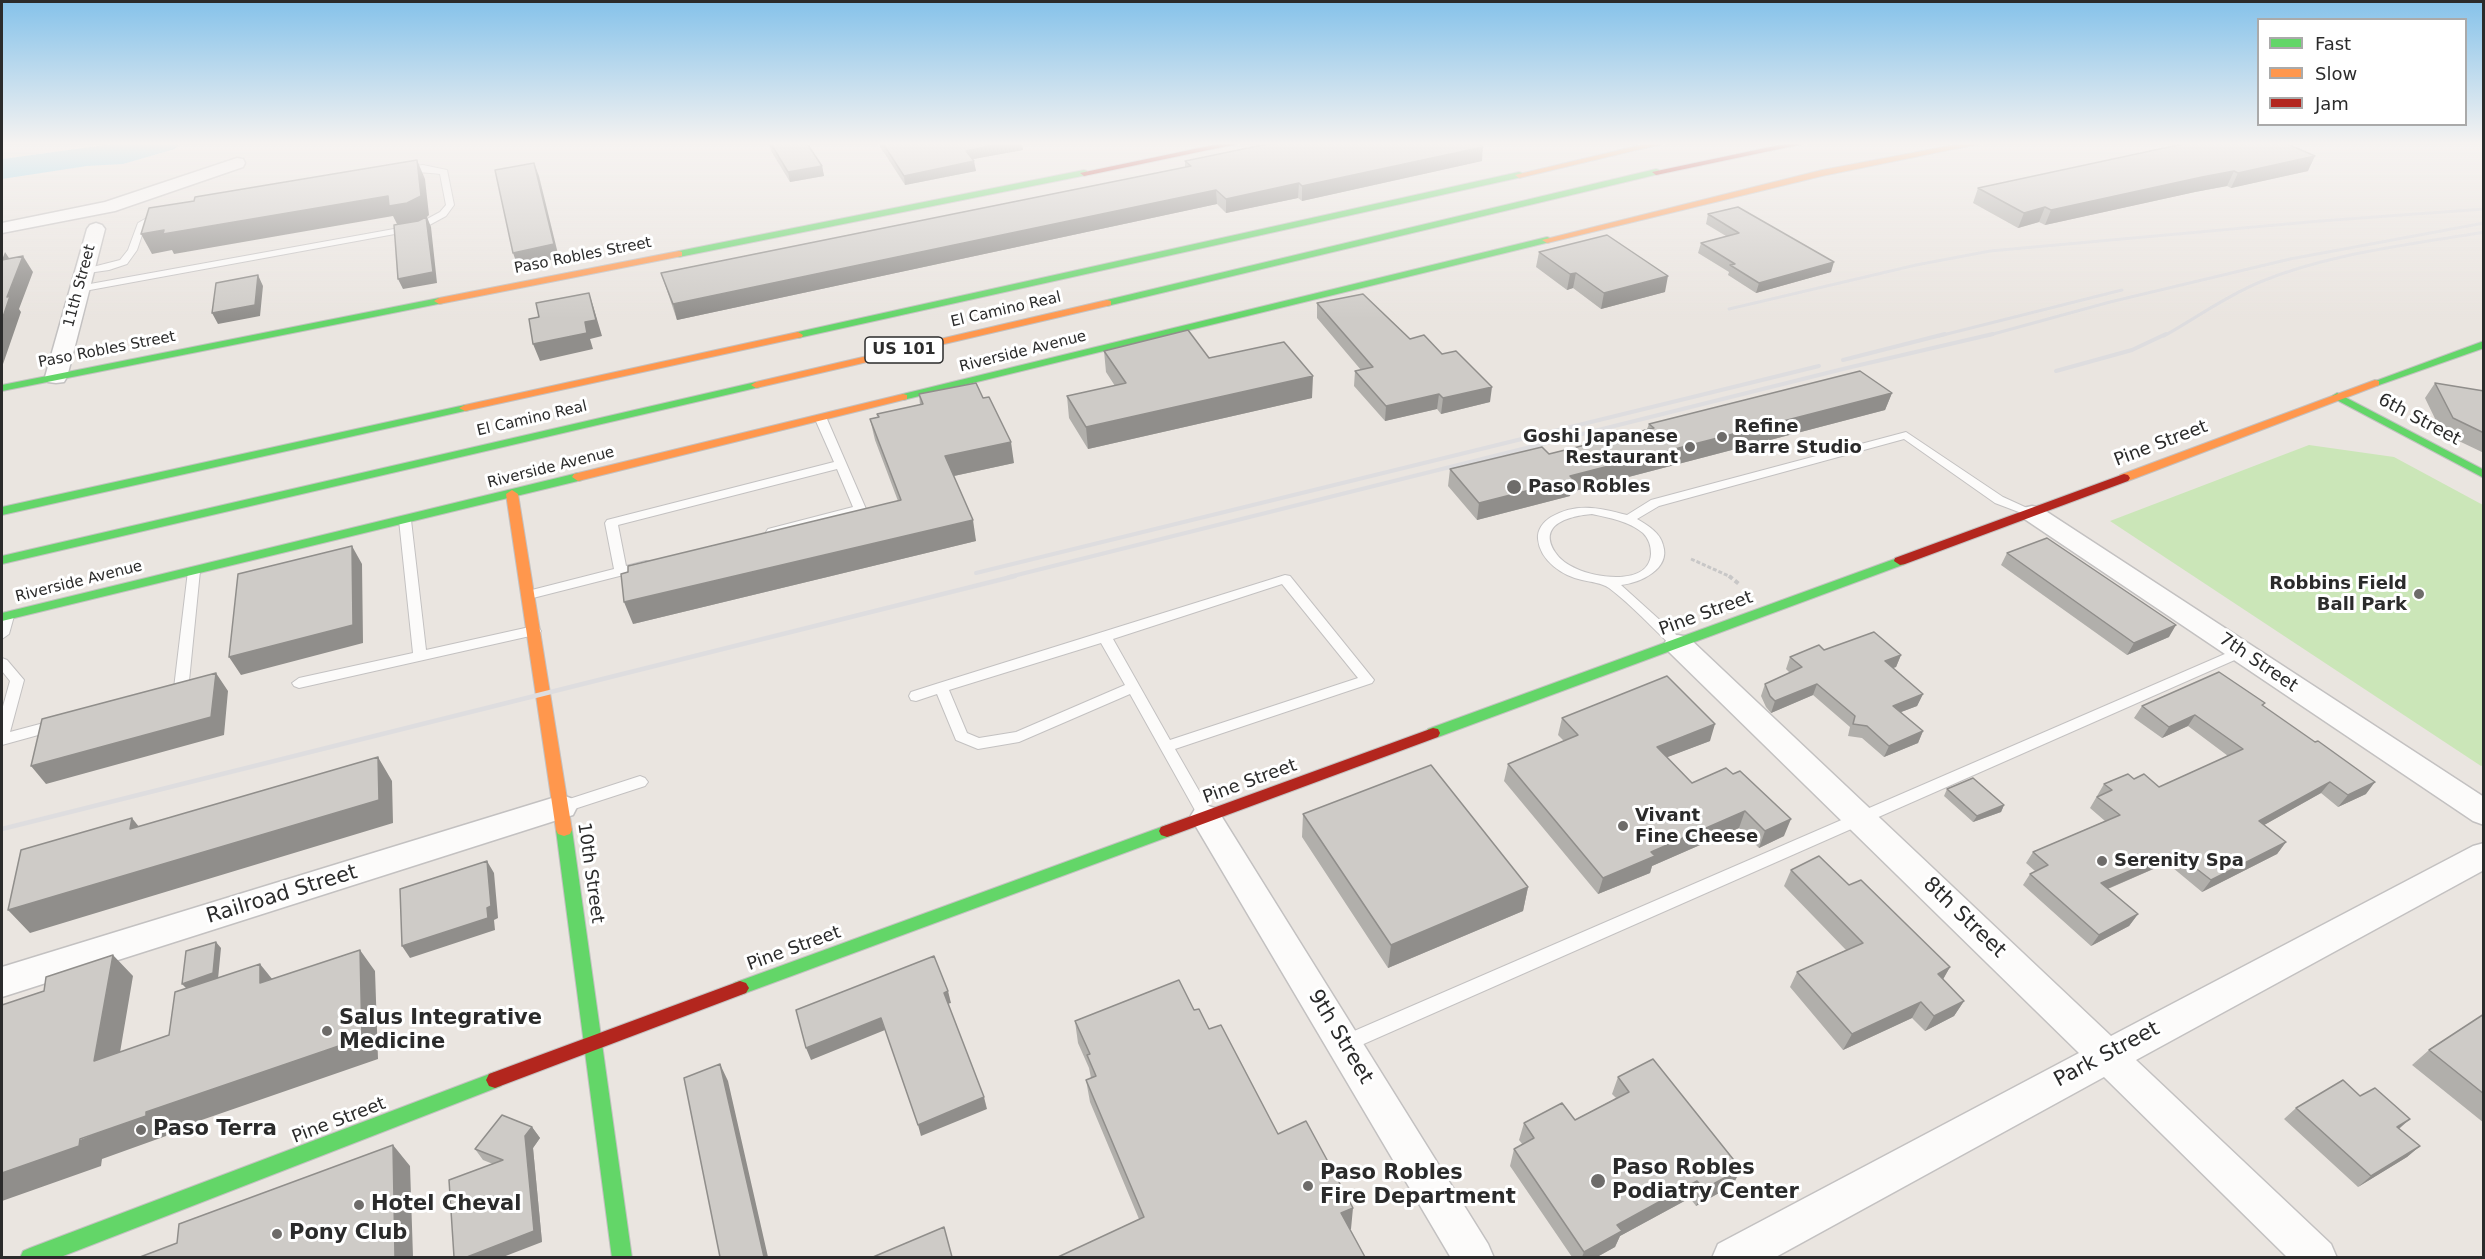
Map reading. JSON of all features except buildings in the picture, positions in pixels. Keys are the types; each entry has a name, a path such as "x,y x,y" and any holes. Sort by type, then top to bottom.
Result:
{"main road":[{"name":"Paso Robles Street","path":"2,388 945,201"},
{"name":"El Camino Real","path":"2,511 1401,201"},
{"name":"El Camino Real","path":"2,560 1150,293 1536,201"},
{"name":"Riverside Avenue","path":"4,616 1709,201"},
{"name":"Pine Street","path":"30,1257 596,1041 1678,644 2337,396 2484,344"},
{"name":"6th Street","path":"2337,396 2484,475"},
{"name":"10th Street","path":"512,494 535,631 596,1041 622,1257"}],"street":[{"path":"2,228 109,207 127,201"},
{"name":"11th Street","path":"56,377 96,229"},
{"name":"7th Street","path":"2031,513 2484,813"},
{"name":"8th Street","path":"1678,644 2317,1257"},
{"name":"Railroad Street","path":"2,982 562,807"},
{"name":"9th Street","path":"1206,817 1474,1257"},
{"name":"Park Street","path":"1732,1257 2484,855"}],"lane":[{"path":"82,281 419,227 443,214 450,205 449,201"},
{"path":"82,281 124,262 133,254 141,225 156,216 171,211"},
{"path":"758,535 860,509 821,418"},
{"path":"1630,518 1655,503 1906,435 1999,500 2031,513"},
{"path":"621,571 611,523 841,464"},
{"path":"1592,510 1612,512 1630,518 1644,527 1654,537 1659,548 1659,558 1652,568 1641,576 1609,581 1588,578 1569,571 1554,561 1545,549 1543,536 1548,525 1558,517 1574,511 1592,510"},
{"path":"405,520 420,656"},
{"path":"529,595 655,562"},
{"path":"159,697 181,691 194,571"},
{"path":"916,696 1285,579 1367,680 1167,746"},
{"name":"8th Street","path":"1609,581 1678,644"},
{"path":"2,634 4,616"},
{"path":"299,682 535,631"},
{"path":"1105,637 1206,817"},
{"path":"1344,1044 2241,652"},
{"path":"2,663 16,680 2,738 69,721"},
{"path":"941,687 961,736 978,744 1018,737 1133,687"},
{"path":"562,807 640,782"},
{"path":"192,1216 193,1196"}],"path":[{"path":"1691,559 1726,574 1740,584"}],"green space":[{"path":"2309,445 2394,457 2483,505 2483,765 2481,766 2110,521"}],"railway":[{"path":"1729,309 1916,265 1990,251 2320,221 2484,209"},
{"path":"1986,336 2110,302 2290,259 2484,223"},
{"path":"2164,336 2235,294 2287,272 2370,251 2484,232"},
{"path":"1939,336 2122,290"},
{"path":"1843,360 1945,334"},
{"path":"1009,577 1847,368 1993,334"},
{"path":"2056,371 2132,350 2166,334"},
{"path":"976,573 1819,366"},
{"path":"2,829 1015,576"}],"traffic: fast":[{"path":"679,254 945,201"},
{"path":"798,335 1403,201"},
{"path":"1107,303 1535,201"},
{"path":"903,397 1547,240"},
{"path":"2,388 439,301"},
{"path":"2375,383 2484,344"},
{"path":"2,560 756,385"},
{"path":"2337,396 2484,475"},
{"path":"2,511 465,408"},
{"path":"2,617 578,477"},
{"path":"1433,733 1900,561"},
{"path":"564,830 622,1258"},
{"path":"740,988 1167,831"},
{"path":"30,1258 495,1080"}],"traffic: slow":[{"path":"1547,240 1708,201"},
{"path":"439,301 679,254"},
{"path":"756,385 1107,303"},
{"path":"465,408 798,335"},
{"path":"2124,478 2375,383"},
{"path":"578,477 903,397"},
{"path":"512,494 564,830"}],"traffic: jam":[{"path":"1900,561 2124,478"},
{"path":"1167,831 1433,733"},
{"path":"495,1080 740,988"}],"place":[{"name":"Refine Barre Studio","path":"1722,437"},
{"name":"Goshi Japanese Restaurant","path":"1690,447"},
{"name":"Paso Robles","path":"1514,487"},
{"name":"Robbins Field Ball Park","path":"2419,594"},
{"name":"Vivant Fine Cheese","path":"1623,826"},
{"name":"Serenity Spa","path":"2102,861"},
{"name":"Salus Integrative Medicine","path":"327,1031"},
{"name":"Paso Terra","path":"141,1130"},
{"name":"Paso Robles Podiatry Center","path":"1598,1181"},
{"name":"Paso Robles Fire Department","path":"1308,1186"},
{"name":"Hotel Cheval","path":"359,1205"},
{"name":"Pony Club","path":"277,1234"}]}
